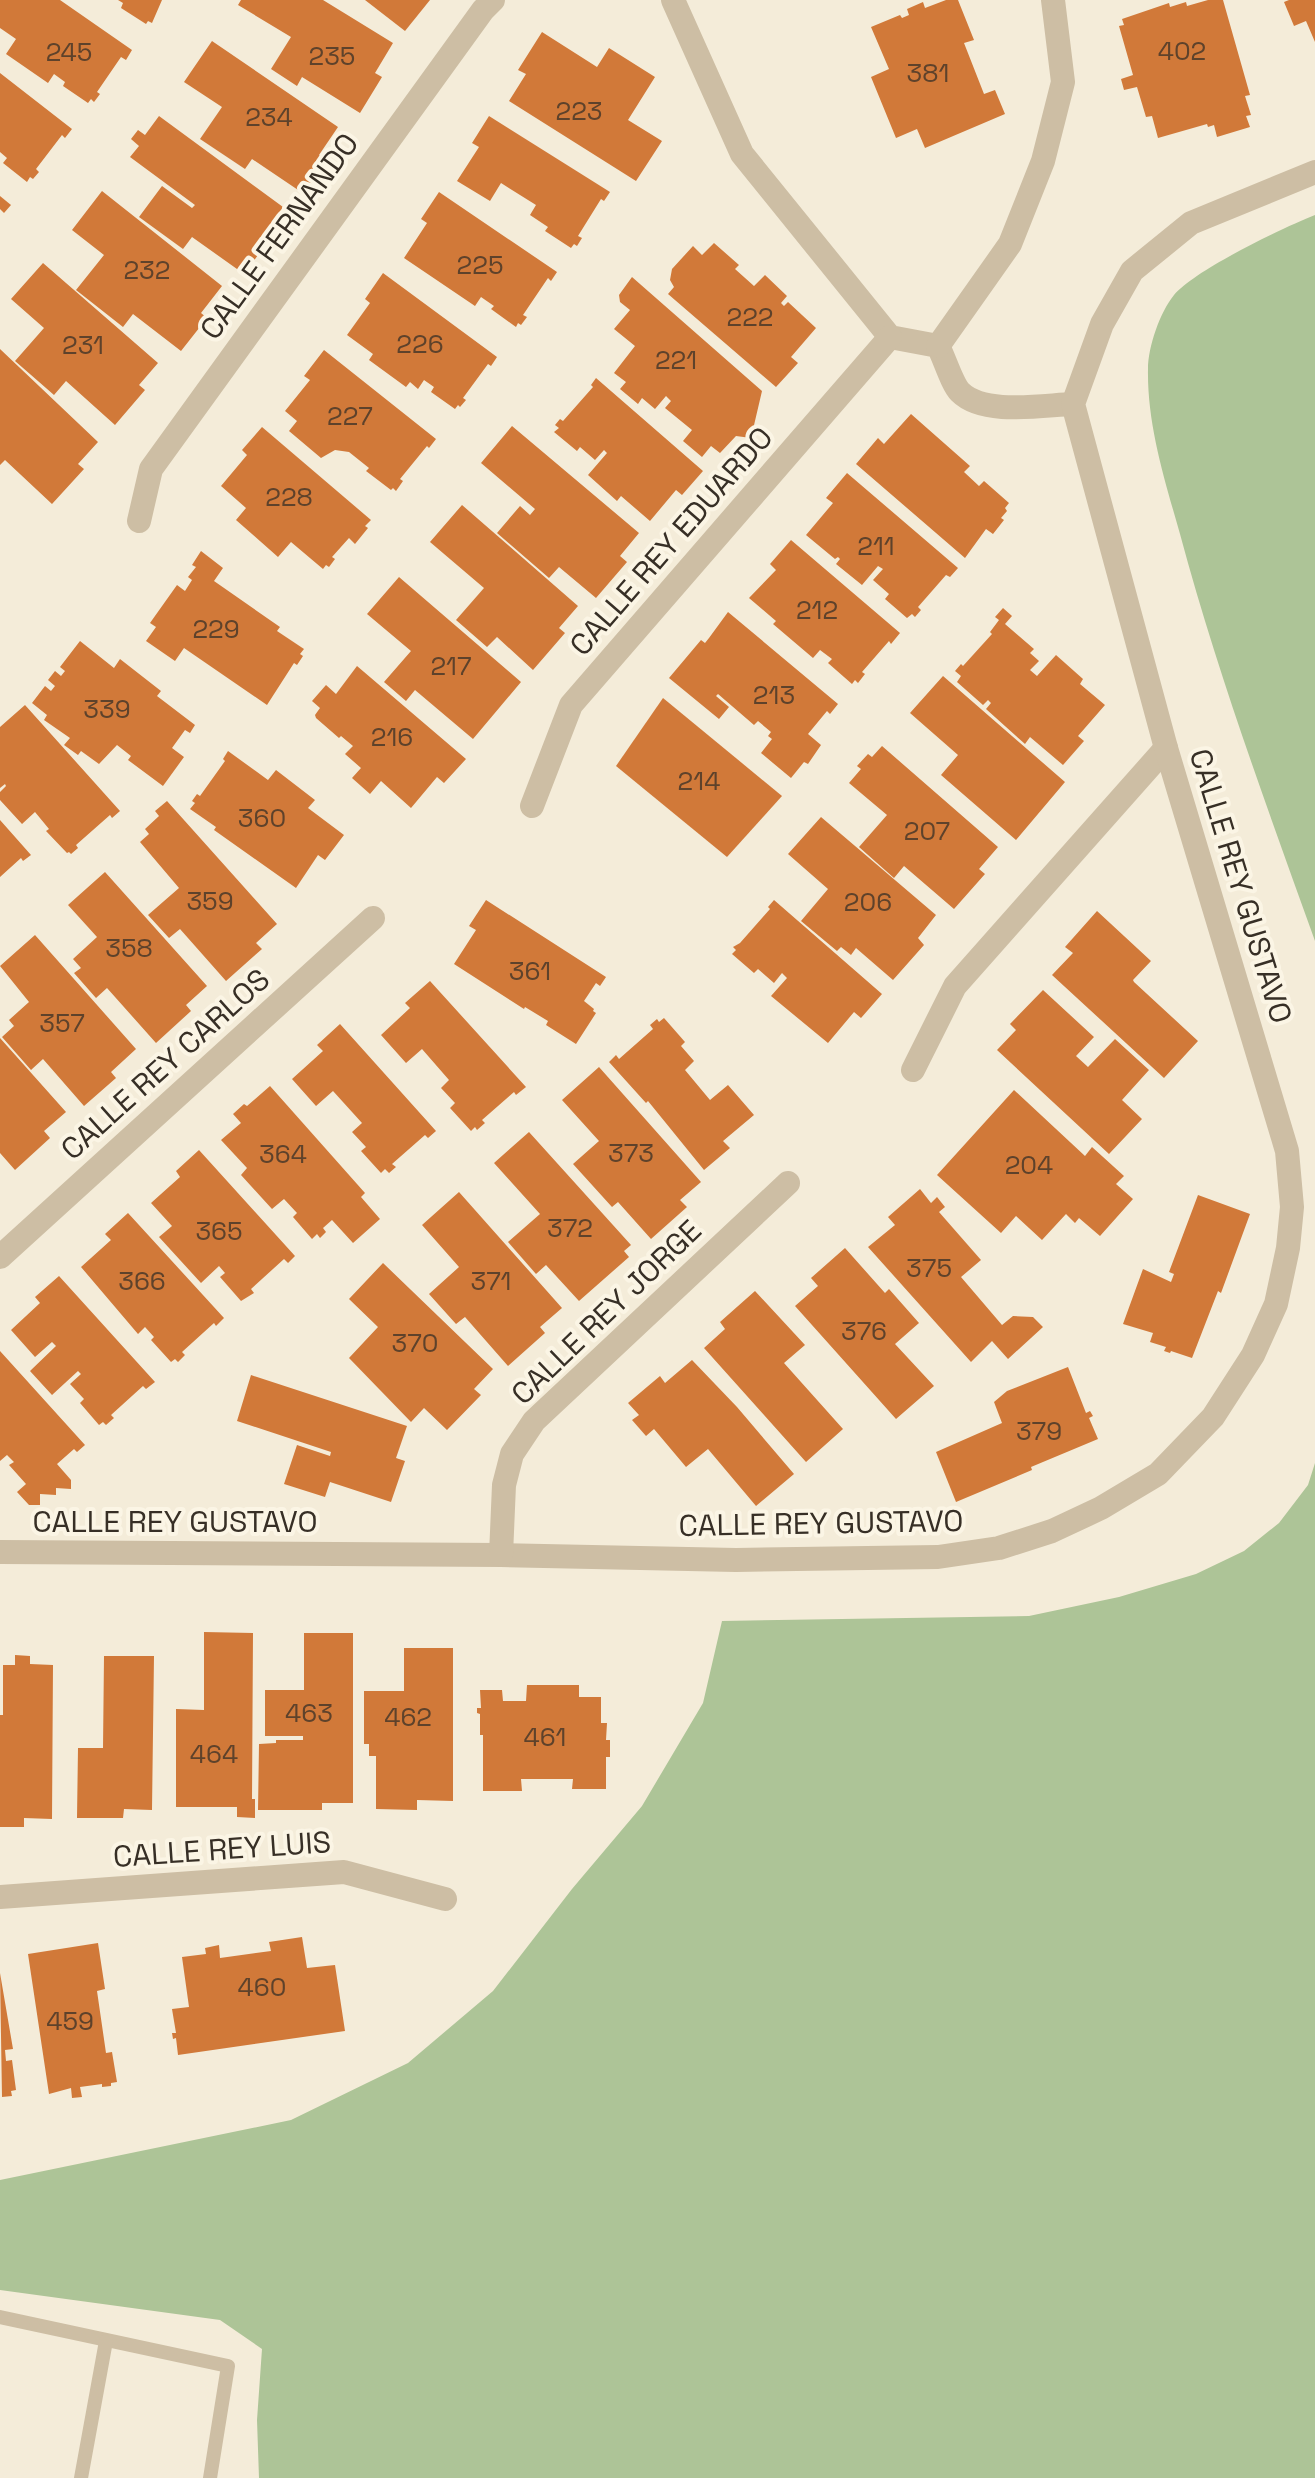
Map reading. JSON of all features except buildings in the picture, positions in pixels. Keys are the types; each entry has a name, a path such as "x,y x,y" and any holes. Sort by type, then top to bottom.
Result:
{"street":[{"name":"CALLE FERNANDO","path":"139,521 151,469 493,0"},
{"path":"673,0 742,154 890,337 938,346"},
{"path":"938,346 1010,244 1043,161 1063,82 1053,0"},
{"path":"938,346 960,392 985,405 1073,404 1102,324 1132,271 1191,223 1315,172"},
{"name":"CALLE REY EDUARDO","path":"532,806 571,705 890,337"},
{"name":"CALLE REY GUSTAVO","path":"0,1552 501,1555 736,1560 938,1557 999,1548 1052,1531 1101,1508 1158,1474 1213,1417 1253,1355 1276,1304 1288,1248 1292,1207 1287,1151 1166,748 1073,404"},
{"path":"913,1070 955,986 1166,748"},
{"name":"CALLE REY CARLOS","path":"0,1257 373,918"},
{"name":"CALLE REY JORGE","path":"501,1555 504,1485 512,1454 534,1421 788,1183"},
{"name":"CALLE REY LUIS","path":"0,1897 344,1872 445,1899"}],"lane":[{"path":"0,2317 228,2366 210,2478"},
{"path":"81,2478 106,2341"}],"green space":[{"path":"1315,215 1315,941 1243,739 1194,586 1158,453 1150,411 1148,369 1160,320 1174,295 1200,274 1240,250"},
{"path":"1315,1463 1315,2478 259,2478 257,2420 262,2349 220,2320 0,2290 0,2180 291,2120 408,2063 493,1991 572,1889 642,1806 703,1703 722,1621 1029,1616 1119,1597 1196,1574 1244,1551 1279,1523 1308,1485"}]}
